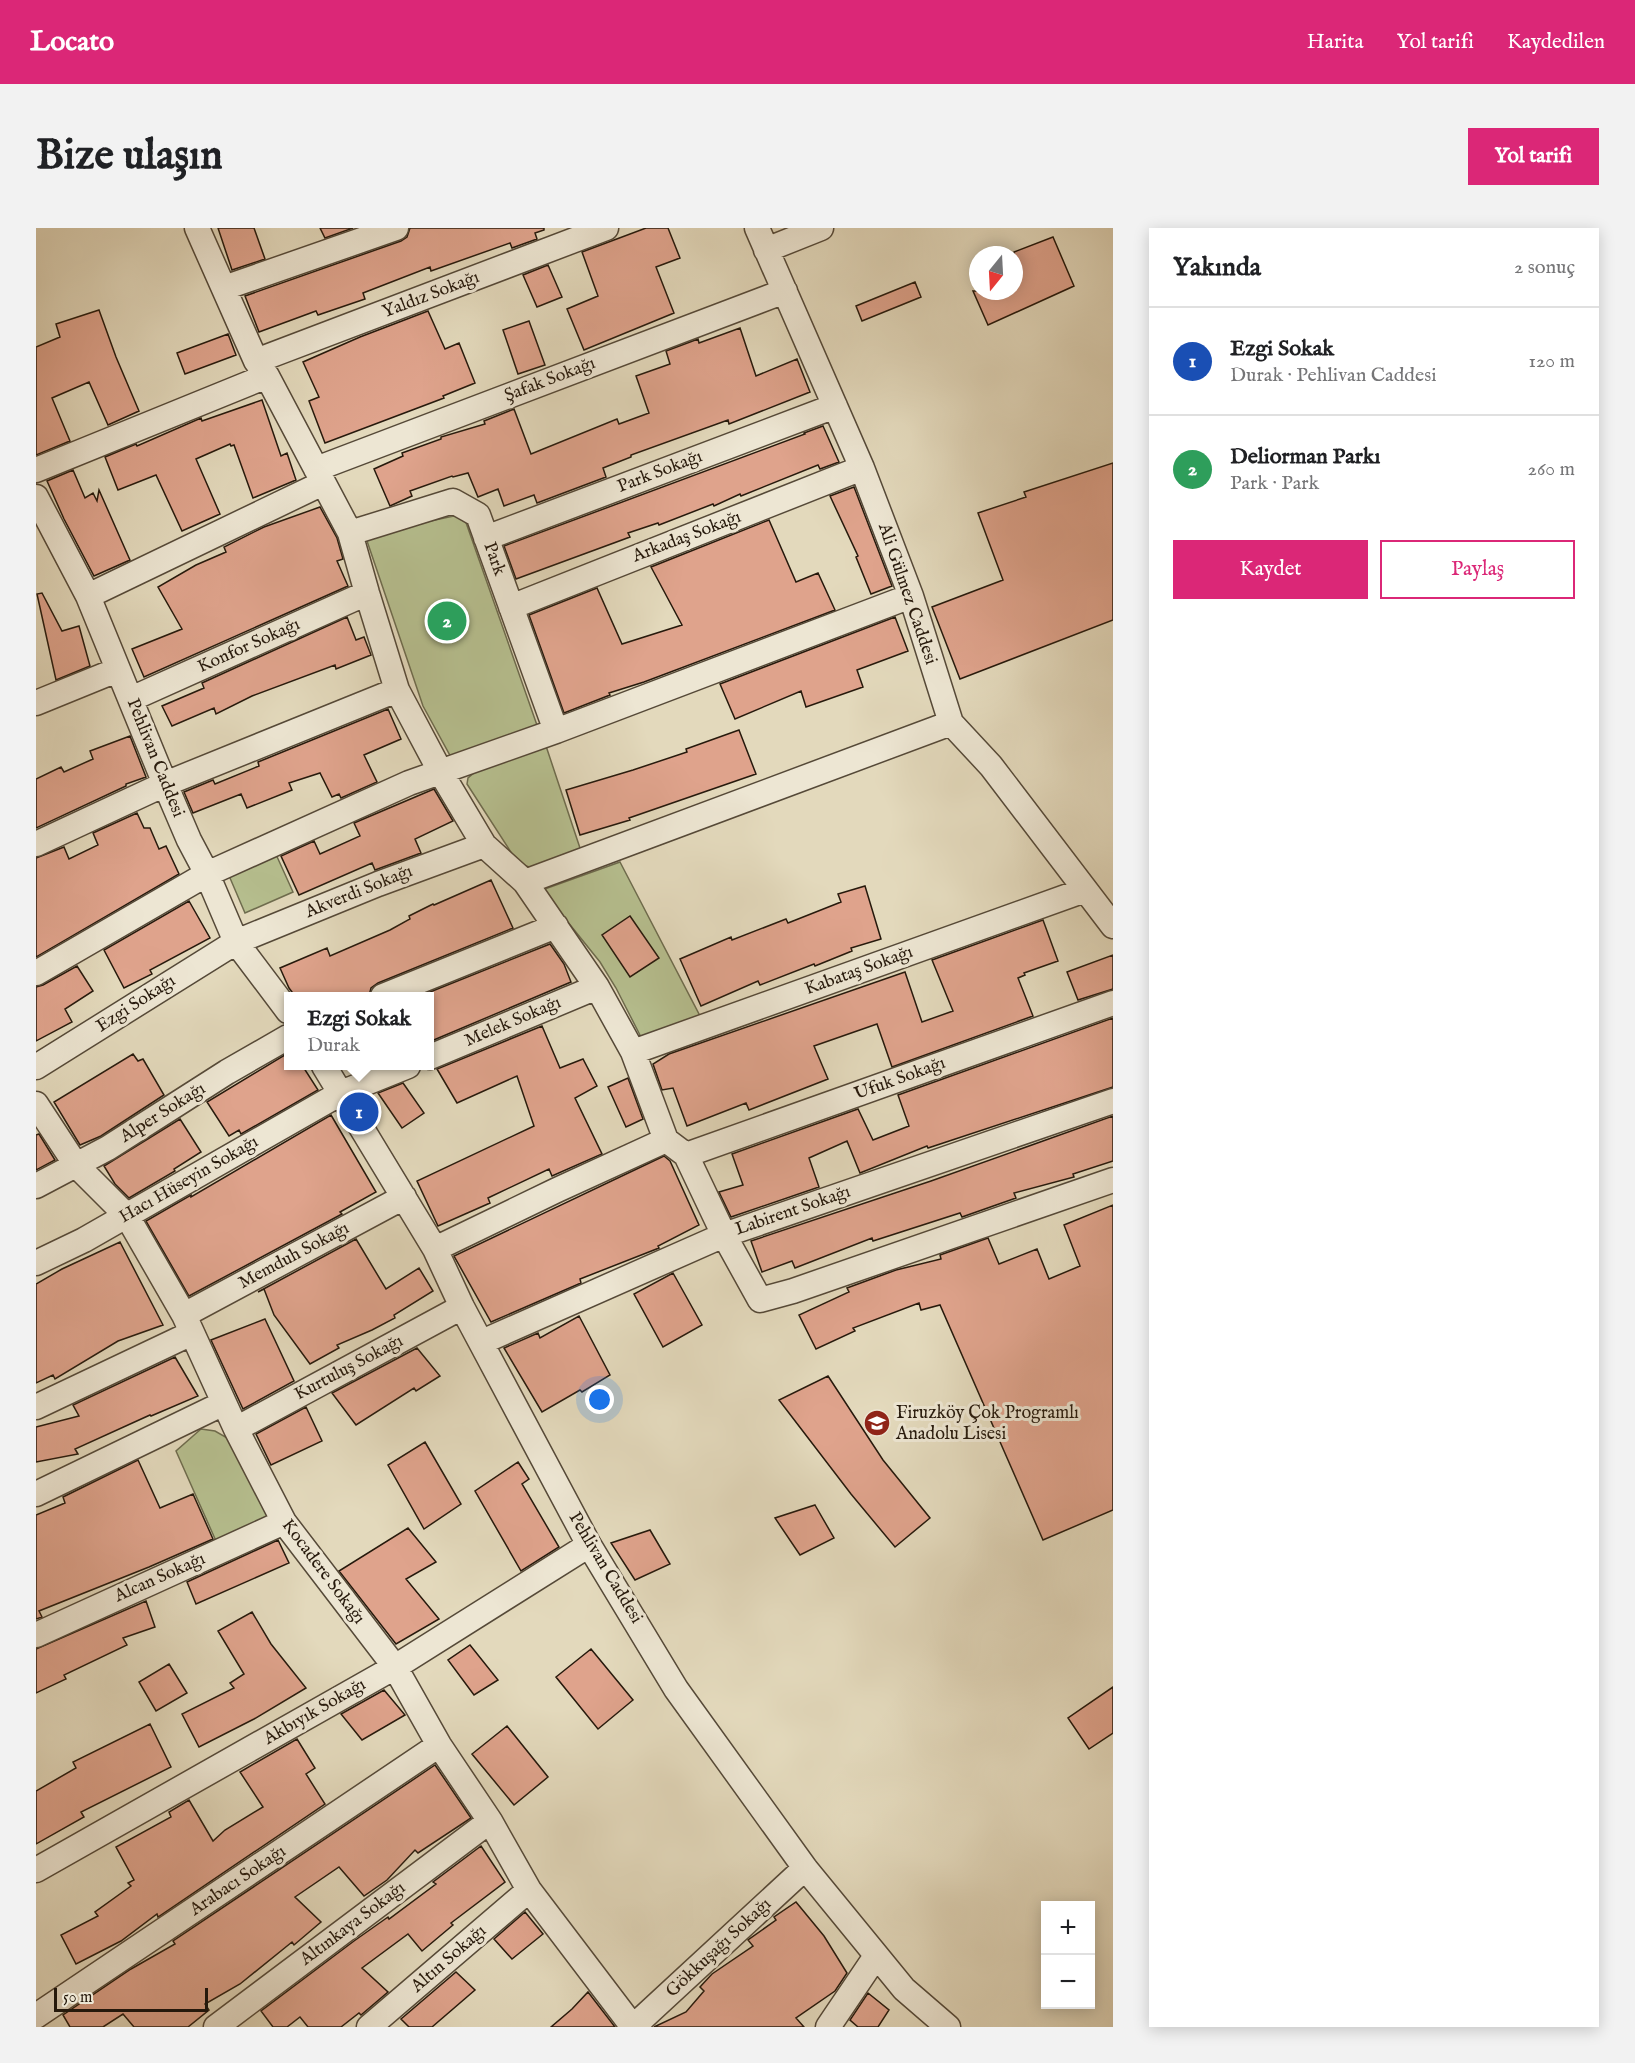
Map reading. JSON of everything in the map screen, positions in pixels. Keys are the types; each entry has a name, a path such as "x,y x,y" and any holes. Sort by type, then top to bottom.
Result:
{"street":[{"path":"197,228 261,368 350,532 398,690 440,771 484,844 525,882 597,987 633,1053 666,1140 686,1155 724,1235 760,1300 794,1291 1113,1180"},
{"path":"224,288 396,228"},
{"name":"Yaldız Sokağı","path":"36,470 261,368 606,228"},
{"path":"762,239 821,228"},
{"name":"Ali Gülmez Caddesi","path":"762,239 862,468 911,596 951,723 991,766 1113,926"},
{"name":"Şafak Sokağı","path":"88,596 320,476 785,291"},
{"name":"Park Sokağı","path":"486,538 835,406"},
{"name":"Arkadaş Sokağı","path":"511,607 862,468"},
{"name":"Pehlivan Caddesi","path":"36,497 88,596 165,784 189,840 207,873 236,942 284,1006"},
{"name":"Park","path":"350,532 453,501 478,515 556,731"},
{"name":"Konfor Sokağı","path":"131,699 367,593"},
{"path":"36,973 207,873 398,788 556,731 911,596"},
{"path":"36,703 117,670"},
{"path":"36,844 165,784 398,690"},
{"path":"525,882 951,723"},
{"name":"Akverdi Sokağı","path":"236,942 484,844"},
{"name":"Kabataş Sokağı","path":"633,1053 1085,890"},
{"path":"393,992 556,926"},
{"name":"Ezgi Sokağı","path":"36,1067 236,942"},
{"name":"Melek Sokağı","path":"434,1055 597,987"},
{"name":"Ufuk Sokağı","path":"686,1155 1113,1003"},
{"name":"Alper Sokağı","path":"36,1186 108,1148 227,1072 284,1039"},
{"name":"Pehlivan Caddesi","path":"327,1070 435,1249 462,1307 589,1545 676,1689 805,1868 904,1989 948,2027"},
{"path":"341,1093 396,1070"},
{"name":"Hacı Hüseyin Sokağı","path":"36,1263 84,1240 341,1093"},
{"name":"Labirent Sokağı","path":"482,1342 724,1235 1113,1101"},
{"name":"Kocadere Sokağı","path":"36,1104 76,1165 126,1216 188,1324 236,1429 284,1522 395,1667 439,1745 490,1821 529,1890 633,2027"},
{"path":"435,1249 577,1180 666,1140"},
{"name":"Memduh Sokağı","path":"36,1407 188,1324 404,1197"},
{"name":"Kurtuluş Sokağı","path":"236,1429 462,1307"},
{"path":"36,1494 224,1403"},
{"name":"Alcan Sokağı","path":"36,1635 284,1522"},
{"name":"Akbıyık Sokağı","path":"36,1870 395,1667 589,1545"},
{"name":"Arabacı Sokağı","path":"36,2016 439,1745"},
{"name":"Altınkaya Sokağı","path":"216,2027 490,1821"},
{"name":"Gökkuşağı Sokağı","path":"633,2027 805,1868"},
{"name":"Altın Sokağı","path":"369,2027 529,1890"},
{"path":"828,2027 876,1956"}],"green space":[{"path":"463,514 538,728 452,759 423,706 365,535"},
{"path":"546,746 581,851 532,868 518,863 467,784 468,778 475,772"},
{"path":"274,850 293,892 245,913 227,871"},
{"path":"620,862 700,1016 643,1041 600,962 542,890"},
{"path":"201,1429 215,1431 229,1439 270,1512 264,1522 216,1541 176,1451"}],"building":[{"path":"218,228 254,228 265,259 232,270"},
{"path":"320,228 353,228 325,238"},
{"path":"410,228 544,228 544,230 535,233 537,239 512,248 510,243 431,271 430,267 363,293 365,299 318,315 316,311 259,332 245,296 401,241 407,237"},
{"path":"646,228 668,228 680,258 656,267 674,313 584,350 567,309 598,296 582,252"},
{"path":"1053,237 1074,286 988,325 977,300 1023,300 1023,249"},
{"path":"548,265 562,297 537,307 523,275"},
{"path":"915,282 921,297 862,321 856,306"},
{"path":"99,310 139,411 108,425 89,382 52,398 70,441 36,455 36,347 60,337 56,324"},
{"path":"428,311 445,349 459,343 475,383 443,396 444,398 325,443 309,401 319,397 303,362"},
{"path":"529,321 545,365 518,374 503,330"},
{"path":"740,328 756,376 797,359 810,392 729,424 728,420 631,455 631,457 603,468 606,477 537,503 534,495 504,506 498,489 478,497 468,473 452,476 410,491 412,496 390,506 374,469 403,456 402,453 441,439 441,437 485,424 484,421 514,409 531,454 617,419 619,424 649,413 636,376 670,364 666,351 698,339 699,343"},
{"path":"228,334 236,355 185,374 177,353"},
{"path":"262,400 281,456 287,453 296,480 253,498 234,445 230,444 196,459 220,514 182,531 156,475 118,490 105,457 136,444 137,446 201,418 202,421"},
{"path":"823,426 839,462 820,469 818,465 714,506 713,504 659,525 658,523 628,533 630,537 516,579 504,546"},
{"path":"1113,463 1113,620 960,679 932,607 1003,580 978,513 1026,497 1024,492"},
{"path":"73,470 85,498 93,493 97,501 99,490 130,560 94,576 47,481"},
{"path":"854,487 892,586 871,594 856,557 858,556 830,496"},
{"path":"320,507 337,538 343,559 337,561 348,586 144,677 132,649 182,629 158,587 196,565 226,552 224,547 264,527"},
{"path":"769,520 796,582 818,573 835,610 609,693 610,695 564,713 529,615 597,588 622,644 682,625 651,567"},
{"path":"42,593 62,631 79,626 90,666 56,680 37,594"},
{"path":"347,617 356,640 364,637 371,655 336,669 335,665 252,696 216,714 214,708 172,726 162,706 204,688 202,683"},
{"path":"895,617 908,651 857,670 863,687 806,707 801,691 735,719 720,684"},
{"path":"388,709 401,739 364,755 377,782 341,798 339,794 332,797 320,773 289,783 292,790 247,808 241,794 193,813 184,792 213,780 215,784 259,766 258,762"},
{"path":"739,730 756,774 629,818 630,820 580,835 566,790 687,752 686,749"},
{"path":"130,736 146,777 126,784 36,828 36,779 61,767 64,772 93,759 90,751"},
{"path":"434,789 453,821 415,839 421,853 375,870 372,863 299,895 281,856 314,841 320,854 360,836 354,823"},
{"path":"137,813 144,828 150,828 159,849 166,846 179,874 36,957 36,858 64,847 69,859 98,845 93,833"},
{"path":"491,880 513,928 378,983 371,988 370,992 292,992 289,988 280,968 327,948 330,956 390,930 410,919 409,916"},
{"path":"865,886 881,939 851,948 852,951 760,985 758,981 701,1006 680,959 731,937 732,940 786,919 788,923 841,902 838,894"},
{"path":"189,901 210,938 150,970 152,974 124,988 104,950"},
{"path":"630,916 659,958 630,977 602,935"},
{"path":"1043,920 1058,961 1024,973 1025,975 1018,978 1033,1016 892,1067 877,1024 814,1046 828,1079 749,1110 746,1103 687,1126 673,1088 662,1090 653,1064 669,1054 905,972 922,1022 953,1011 932,960"},
{"path":"550,944 564,964 571,982 434,1040 434,992 430,992"},
{"path":"1113,955 1113,989 1078,1000 1067,972"},
{"path":"77,966 93,991 65,1009 72,1022 36,1041 36,987"},
{"path":"1113,1018 1113,1087 928,1148 927,1146 860,1173 847,1141 809,1158 819,1187 731,1217 719,1192 743,1185 732,1154 858,1109 873,1140 909,1126 898,1095"},
{"path":"542,1026 560,1068 583,1059 597,1086 575,1098 602,1154 552,1176 549,1169 488,1198 490,1203 438,1226 417,1181 534,1126 517,1076 457,1103 437,1069"},
{"path":"133,1054 138,1061 143,1059 164,1095 101,1136 80,1145 54,1102"},
{"path":"284,1055 284,1070 305,1070 318,1090 241,1134 239,1130 229,1136 207,1102"},
{"path":"628,1078 643,1119 626,1127 608,1087"},
{"path":"403,1083 424,1113 402,1128 378,1093"},
{"path":"331,1115 376,1192 340,1212 342,1214 189,1296 146,1221"},
{"path":"1113,1116 1113,1161 1073,1174 1074,1177 1014,1193 1016,1198 962,1217 960,1213 873,1241 872,1238 795,1268 792,1261 762,1272 751,1241 931,1181"},
{"path":"180,1119 201,1152 174,1169 175,1171 129,1198 115,1184 104,1166"},
{"path":"39,1134 55,1160 36,1170 36,1135"},
{"path":"664,1156 670,1161 699,1225 658,1246 659,1248 580,1279 581,1283 491,1322 454,1256"},
{"path":"1113,1205 1113,1510 1043,1540 940,1305 921,1310 919,1303 853,1328 855,1331 816,1349 799,1315 849,1292 847,1288 896,1270 941,1259 940,1255 988,1238 999,1264 1037,1249 1049,1279 1080,1266 1064,1225"},
{"path":"356,1239 386,1289 419,1268 433,1291 394,1315 395,1318 337,1345 339,1348 310,1364 274,1315 264,1289 258,1292"},
{"path":"120,1242 163,1325 118,1341 55,1379 53,1375 36,1383 36,1284"},
{"path":"673,1273 702,1325 663,1347 634,1294"},
{"path":"579,1316 610,1375 542,1412 504,1348 538,1333 540,1338"},
{"path":"265,1319 294,1381 243,1409 211,1340"},
{"path":"417,1348 440,1376 416,1391 414,1388 356,1425 332,1393"},
{"path":"175,1357 198,1396 75,1449 78,1454 36,1462 36,1427 79,1416 73,1405"},
{"path":"828,1376 883,1460 930,1518 895,1547 779,1400"},
{"path":"306,1407 322,1441 271,1465 256,1434"},
{"path":"425,1442 461,1504 424,1529 388,1465"},
{"path":"138,1460 160,1508 193,1494 213,1539 39,1611 42,1617 36,1619 36,1515 65,1503 63,1497"},
{"path":"518,1462 529,1479 522,1484 559,1547 521,1571 475,1491"},
{"path":"815,1505 834,1538 800,1555 775,1518"},
{"path":"408,1528 436,1562 406,1579 439,1619 396,1644 339,1571"},
{"path":"650,1530 670,1564 635,1580 611,1543"},
{"path":"278,1540 289,1563 196,1604 187,1582"},
{"path":"146,1601 155,1627 123,1638 127,1645 64,1675 66,1679 36,1693 36,1649"},
{"path":"252,1612 271,1644 306,1688 254,1719 199,1747 182,1714 234,1688 230,1683 244,1674 218,1631"},
{"path":"470,1645 498,1680 474,1695 448,1660"},
{"path":"591,1649 633,1700 598,1729 556,1677"},
{"path":"169,1664 187,1693 156,1711 139,1682"},
{"path":"1113,1687 1113,1733 1089,1749 1068,1718"},
{"path":"384,1690 405,1715 362,1740 341,1714"},
{"path":"150,1724 171,1767 81,1812 84,1817 36,1844 36,1791 76,1768 73,1762"},
{"path":"507,1726 548,1777 514,1805 472,1754"},
{"path":"297,1739 315,1768 306,1774 325,1804 158,1917 157,1914 121,1941 76,1964 61,1935 98,1916 95,1912 131,1886 128,1883 134,1880 116,1847 171,1817 169,1812 189,1800 213,1841 225,1830 263,1807 240,1772"},
{"path":"435,1765 471,1818 418,1853 415,1850 387,1880 364,1896 339,1867 295,1897 321,1922 294,1945 292,1942 240,1984 205,2004 209,2010 188,2027 134,2027 123,2014 103,2027 70,2027 63,2015 131,1969 175,1944 173,1941"},
{"path":"481,1846 505,1882 451,1923 453,1925 422,1951 408,1934 362,1968 388,1992 361,2015 359,2013 341,2027 308,2027 300,2017 287,2027 273,2027 261,2011 354,1941 388,1917 389,1919 436,1884 433,1882"},
{"path":"796,1902 824,1936 847,1973 835,1991 796,2018 804,2027 654,2027 686,2012 704,1991 700,1987 712,1974 753,1946 748,1940 776,1920 774,1917"},
{"path":"525,1912 543,1934 512,1959 494,1939"},
{"path":"456,1972 475,1990 432,2027 409,2027 401,2019"},
{"path":"588,1992 615,2027 551,2027 572,2009"},
{"path":"868,1993 889,2010 878,2027 858,2027 850,2020"}],"place":[{"name":"Deliorman Parkı","path":"447,621"},
{"name":"Ezgi Sokak","path":"359,1112"},
{"name":"Firuzköy Çok Programlı Anadolu Lisesi","path":"877,1423"}]}
